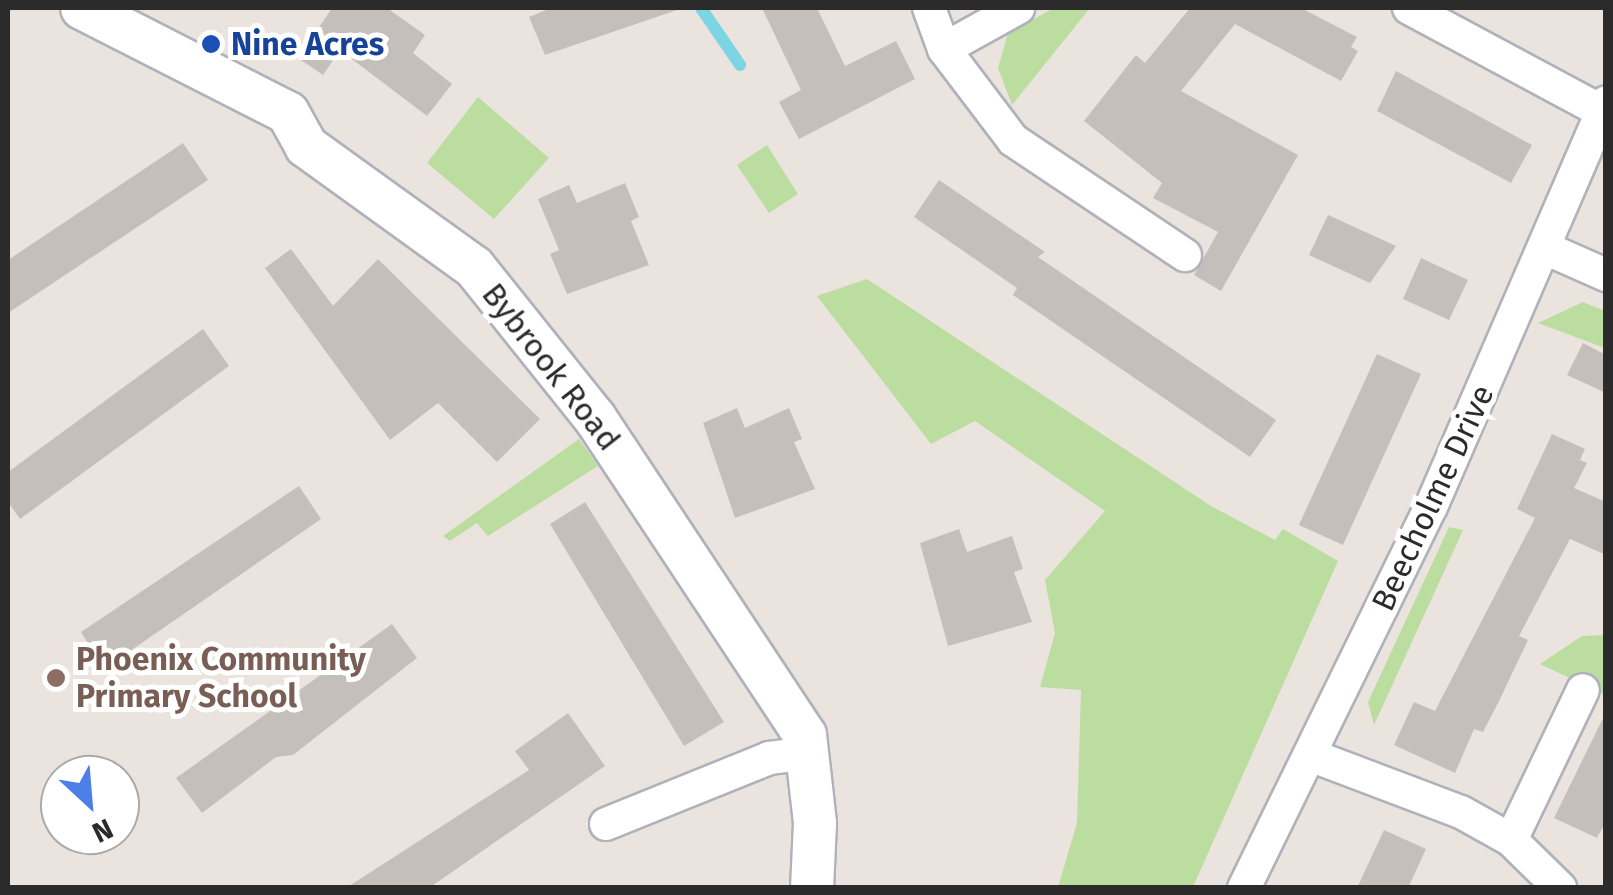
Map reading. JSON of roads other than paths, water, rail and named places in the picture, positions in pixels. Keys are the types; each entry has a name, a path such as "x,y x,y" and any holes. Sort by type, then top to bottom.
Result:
{"street":[{"name":"Bybrook Road","path":"82,8 288,112 306,146 474,267 594,418 805,734 809,753 812,888"},
{"path":"929,8 944,48 1013,140 1185,255"},
{"path":"944,48 1018,8"},
{"path":"1409,8 1603,106"},
{"name":"Beecholme Drive","path":"1244,888 1438,491 1546,248 1603,106"},
{"path":"1546,248 1606,275"},
{"path":"1511,840 1583,690"},
{"path":"606,824 769,758 809,753"},
{"path":"1310,754 1461,812 1511,840 1560,888"}],"waterway":[{"path":"701,8 740,65"}],"place":[{"name":"Nine Acres","path":"211,44"},
{"name":"Phoenix Community Primary School","path":"56,678"}]}
